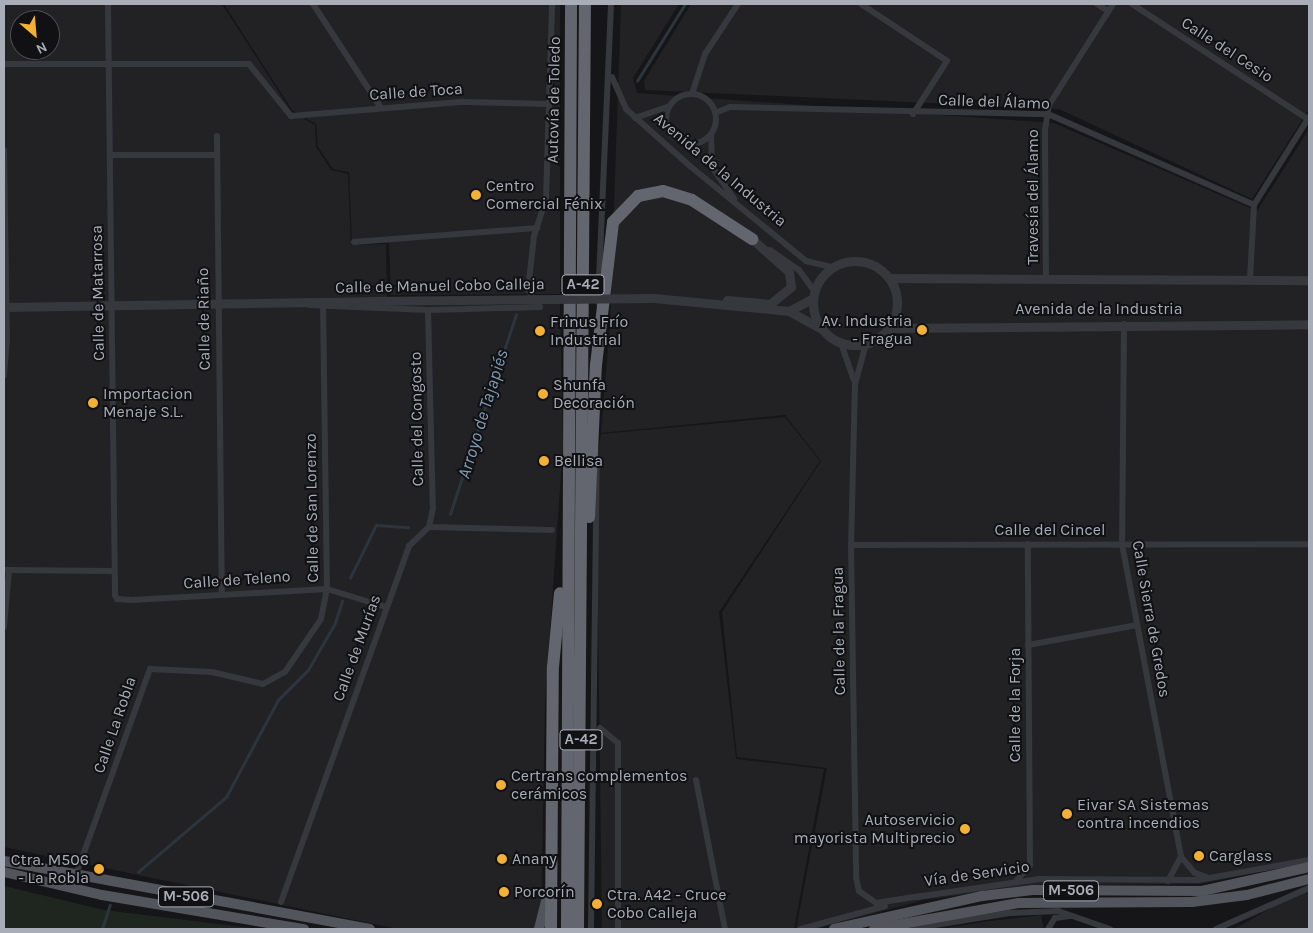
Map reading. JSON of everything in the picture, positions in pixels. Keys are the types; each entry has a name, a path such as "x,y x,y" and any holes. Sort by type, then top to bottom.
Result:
{"highway":[{"name":"Autovía de Toledo","path":"568,556 571,4"},
{"name":"A-42","path":"567,929 582,566 585,4"},
{"path":"582,566 596,429 596,365 609,233 628,203 650,192 678,194 752,239"},
{"name":"A-42","path":"568,556 567,794 569,915 578,929"},
{"path":"552,929 553,667 568,556"},
{"path":"561,929 569,915"}],"main road":[{"name":"M-506","path":"4,861 370,929"},
{"path":"539,929 553,864"},
{"name":"M-506","path":"834,929 982,896 1033,890 1202,891 1309,867"},
{"name":"M-506","path":"4,872 102,894 304,929"},
{"name":"M-506","path":"874,929 1019,903 1192,902 1247,895 1309,878"}],"street":[{"name":"Calle de Matarrosa","path":"108,4 113,571"},
{"path":"313,4 380,108"},
{"path":"354,242 537,228 546,199 552,4"},
{"path":"596,365 610,72 611,4"},
{"path":"635,118 669,106 692,94 702,61 738,4"},
{"path":"861,4 947,61 913,114"},
{"path":"1097,4 1108,11"},
{"path":"1048,114 1056,92 1113,4"},
{"name":"Calle del Cesio","path":"1132,4 1308,118"},
{"path":"4,64 108,65"},
{"name":"Calle de Toca","path":"108,65 249,64 262,75 286,112 291,116 462,102 548,104"},
{"name":"Avenida de la Industria","path":"610,72 618,98 635,118 806,261 832,267"},
{"path":"692,94 706,100 715,113 711,134 712,167 746,211"},
{"path":"669,106 667,127 681,142 703,141 711,134"},
{"name":"Calle del Álamo","path":"715,113 730,107 913,114 1048,114 1254,205"},
{"name":"Travesía del Álamo","path":"1046,281 1048,114"},
{"path":"1250,280 1254,205 1308,118"},
{"name":"Calle de Riaño","path":"217,136 217,305 222,592"},
{"path":"4,150 4,376"},
{"path":"110,155 217,155"},
{"name":"Calle de Manuel Cobo Calleja","path":"301,304 323,307 428,310 540,307 528,290 537,228"},
{"path":"752,239 799,270 813,294 821,329 841,343 866,344 890,328 898,303 890,278 869,263 853,260 832,267 813,294 789,311"},
{"path":"709,300 770,304 786,294 789,272 752,239"},
{"name":"Avenida de la Industria","path":"890,278 1046,281 1309,280"},
{"name":"Calle de Manuel Cobo Calleja","path":"5,307 654,298 709,300 789,311 821,329"},
{"name":"Calle de San Lorenzo","path":"263,684 285,672 316,627 327,589 323,307"},
{"name":"Calle del Congosto","path":"428,310 433,508 429,527"},
{"name":"Avenida de la Industria","path":"890,328 1124,324 1309,324"},
{"name":"Calle Sierra de Gredos","path":"1124,324 1122,544 1181,856"},
{"name":"Calle de la Fragua","path":"841,343 855,384"},
{"name":"Calle de la Fragua","path":"866,344 855,384 851,545 856,877 859,891 876,903 920,896"},
{"path":"591,929 596,429"},
{"path":"429,527 552,530"},
{"name":"Calle de Murías","path":"281,902 409,546 429,527"},
{"name":"Calle de la Forja","path":"1028,544 1030,865"},
{"name":"Calle del Cincel","path":"851,545 1309,544"},
{"path":"4,627 7,570 113,571"},
{"name":"Calle de Teleno","path":"113,571 117,599 222,592 327,589 386,607"},
{"path":"1028,645 1137,624"},
{"name":"Calle La Robla","path":"78,869 150,670 212,672 263,684"},
{"path":"600,728 618,743 618,929"},
{"path":"696,780 725,929"},
{"path":"1168,881 1181,856 1195,873 1209,878"},
{"name":"Vía de Servicio","path":"801,929 920,896 1015,881 1040,879 1168,881 1209,878 1309,860"},
{"path":"1015,881 1030,865 1040,879"},
{"path":"1217,928 1277,899 1309,888"},
{"path":"910,929 1024,912 1058,911 1110,929"},
{"path":"1048,929 1055,918 1074,916"}],"shaded area":[{"path":"4,4 222,4 291,111 315,125 316,147 331,170 348,174 351,245 386,244 387,306 560,304 563,444 545,704 541,929 398,929 4,847"},
{"path":"224,4 560,4 560,294 391,295 389,243 352,244 349,172 333,169 318,147 316,124 292,110"},
{"path":"621,4 679,4 633,78 637,93 1054,123 1257,211 1309,129 1309,862 1200,884 1032,885 924,900 815,929 796,929 827,768 737,757 722,612 821,461 785,415 601,433 610,322"},
{"path":"691,4 1309,4 1309,109 1252,199 1059,109 645,90 644,81"},
{"path":"785,417 820,461 719,612 736,759 824,769 794,929 602,929 596,461 601,434"},
{"path":"4,886 104,910 261,929 4,929"},
{"path":"1309,886 1309,929 1230,929 1238,927"},
{"path":"1041,915 1044,929 940,929 982,922"}],"waterway":[{"name":"Arroyo de Tajapiés","path":"637,81 685,4"},
{"name":"Arroyo de Tajapiés","path":"450,514 516,315"},
{"name":"Arroyo de Tajapiés","path":"350,578 376,525 408,527"},
{"name":"Arroyo de Tajapiés","path":"138,872 226,797 278,700 308,670 335,623 342,601"},
{"name":"Arroyo de Tajapiés","path":"102,929 110,905"}],"place":[{"name":"Centro Comercial Fénix","path":"476,195"},
{"name":"Av. Industria - Fragua","path":"922,330"},
{"name":"Frinus Frío Industrial","path":"540,331"},
{"name":"Shunfa Decoración","path":"543,394"},
{"name":"Importacion Menaje S.L.","path":"93,403"},
{"name":"Bellisa","path":"544,461"},
{"name":"Certrans complementos cerámicos","path":"501,785"},
{"name":"Eivar SA Sistemas contra incendios","path":"1067,814"},
{"name":"Autoservicio mayorista Multiprecio","path":"965,829"},
{"name":"Carglass","path":"1199,856"},
{"name":"Anany","path":"502,859"},
{"name":"Ctra. M506 - La Robla","path":"99,869"},
{"name":"Porcorín","path":"504,892"},
{"name":"Ctra. A42 - Cruce Cobo Calleja","path":"597,904"}]}
